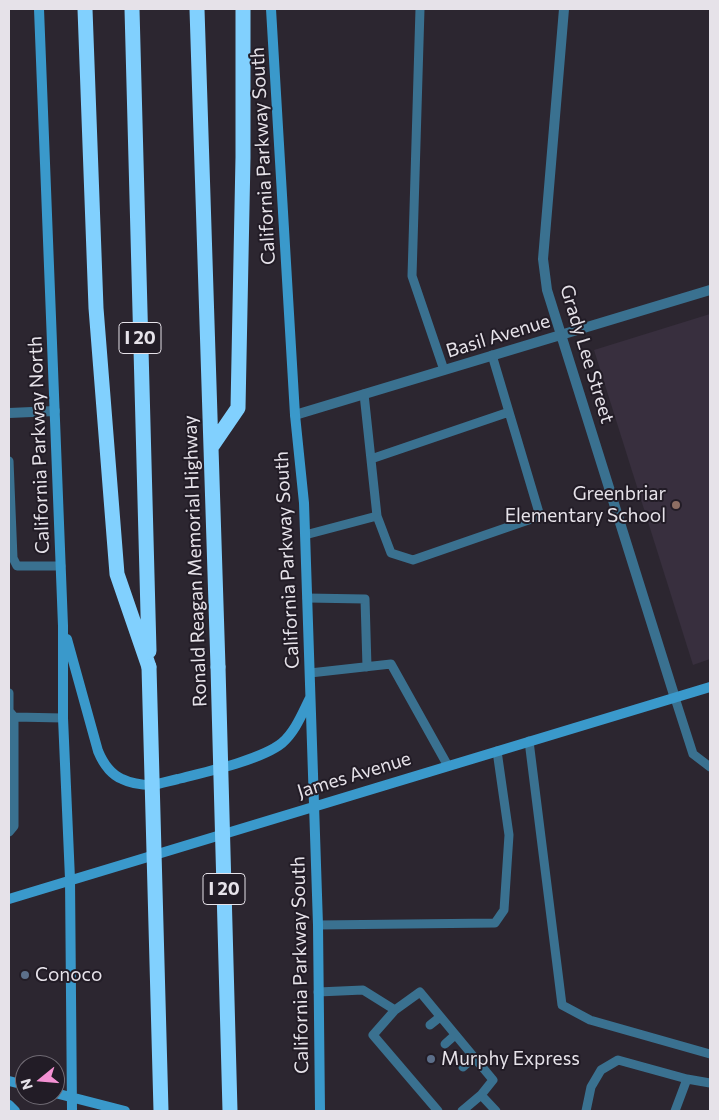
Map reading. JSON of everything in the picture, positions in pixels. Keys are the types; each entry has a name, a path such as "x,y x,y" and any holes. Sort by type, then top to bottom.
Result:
{"highway":[{"path":"84,9 96,308 117,574 149,668"},
{"name":"I 20","path":"132,9 161,1111"},
{"name":"Ronald Reagan Memorial Highway","path":"197,9 212,446 230,1111"},
{"path":"212,446 238,408 243,157 243,9"}],"main road":[{"name":"California Parkway North","path":"39,9 64,626 63,718 70,879 72,1111"},
{"name":"California Parkway South","path":"271,9 305,535 318,925 320,1111"},
{"path":"64,626 102,762 112,773 122,779 152,785 254,758 281,744 292,732 310,697"},
{"name":"James Avenue","path":"9,899 710,687"},
{"path":"65,1095 125,1111"},
{"path":"9,1105 15,1111"}],"street":[{"name":"Grady Lee Street","path":"564,9 543,259 548,290 676,698"},
{"name":"Basil Avenue","path":"296,415 710,290"},
{"path":"9,413 55,411"}],"lane":[{"path":"420,9 412,276 444,370"},
{"path":"364,394 377,516 392,553 413,560 540,516 492,356"},
{"path":"371,459 509,412"},
{"path":"9,461 13,558 17,566 61,566"},
{"path":"305,535 377,516"},
{"path":"307,598 365,599 367,667"},
{"path":"310,673 391,664 448,766"},
{"path":"9,693 9,711 14,717 11,745 14,826 9,832"},
{"path":"676,698 693,754 710,767"},
{"path":"14,717 63,718"},
{"path":"529,741 562,1005 590,1020 710,1054"},
{"path":"318,925 495,923 504,910 509,835 497,751"},
{"path":"318,992 363,990 395,1010"},
{"path":"438,1111 431,1096 395,1054 373,1035 395,1010 420,992 493,1080 481,1095 462,1111"},
{"path":"430,1025 440,1017"},
{"path":"445,1044 455,1035"},
{"path":"464,1067 474,1057"},
{"path":"586,1111 591,1087 601,1070 618,1060 710,1083"},
{"path":"674,1111 687,1078"},
{"path":"481,1095 496,1111"}],"shaded area":[{"name":"Greenbriar Elementary School","path":"710,314 710,659 693,665 594,350"}],"place":[{"name":"Greenbriar Elementary School","path":"676,505"},
{"name":"Conoco","path":"25,975"},
{"name":"Murphy Express","path":"431,1059"}]}
